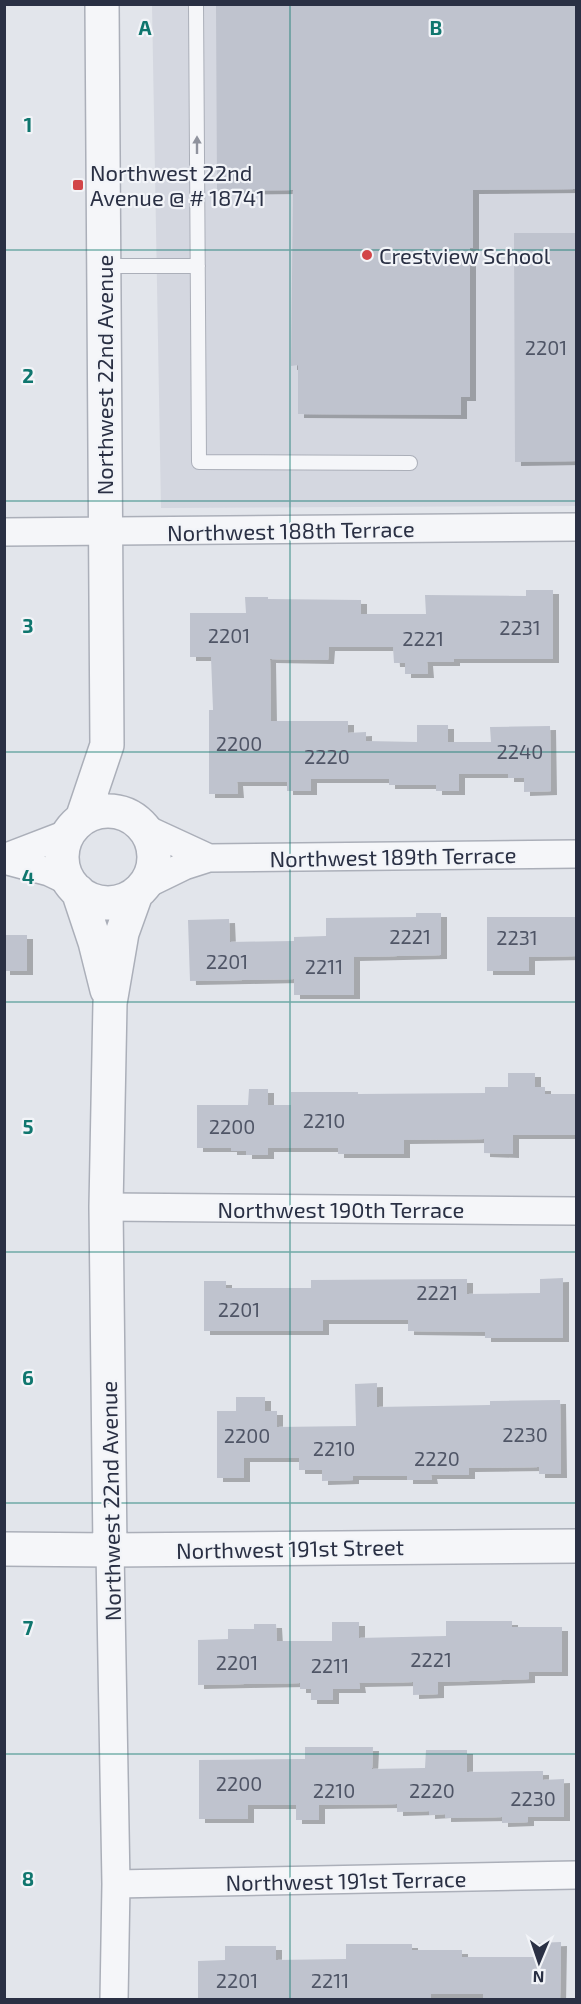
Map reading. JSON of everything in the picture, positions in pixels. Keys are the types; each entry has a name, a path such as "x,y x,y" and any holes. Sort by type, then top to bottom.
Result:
{"street":[{"name":"Northwest 22nd Avenue","path":"102,4 107,745 124,795 140,825"},
{"name":"Northwest 188th Terrace","path":"4,532 576,527"},
{"name":"Northwest 22nd Avenue","path":"76,826 107,745"},
{"path":"4,859 76,826 95,813 110,811 124,814 140,825 153,845 154,860 151,876 129,898 114,903 98,902 84,897 64,872 62,856 64,842 76,826"},
{"name":"Northwest 189th Terrace","path":"140,825 209,858"},
{"name":"Northwest 189th Terrace","path":"140,889 184,866 209,858 576,854"},
{"path":"4,859 49,872 74,887"},
{"name":"Northwest 22nd Avenue","path":"74,887 95,942 110,1003"},
{"name":"Northwest 22nd Avenue","path":"114,2000 116,1884 106,1207 110,1003 122,933 140,889"},
{"name":"Northwest 190th Terrace","path":"106,1207 576,1211"},
{"name":"Northwest 191st Street","path":"4,1550 576,1546"},
{"name":"Northwest 191st Terrace","path":"116,1884 576,1875"}],"lane":[{"path":"196,4 199,462 410,463"},
{"path":"104,266 198,266"}],"shaded area":[{"name":"Crestview School","path":"152,5 576,5 576,506 161,508"}],"building":[{"path":"216,4 576,4 576,189 473,190 473,248 470,248 470,397 461,397 461,415 298,414 298,365 291,366 293,190 217,191"},
{"path":"514,233 576,233 576,461 515,462"},
{"path":"526,590 553,590 553,659 454,659 454,662 427,662 428,674 405,674 405,663 394,663 393,647 329,647 328,660 270,659 271,721 348,721 348,733 366,732 366,741 417,742 417,725 448,725 448,742 491,742 490,727 550,726 551,791 524,792 524,778 508,778 508,774 459,774 459,791 436,791 436,785 389,785 389,779 311,779 311,791 287,791 287,782 237,782 238,794 209,794 209,710 213,710 211,657 190,657 190,613 246,613 245,597 268,597 268,599 361,600 361,614 426,614 425,595 526,596"},
{"path":"416,913 441,913 441,955 354,957 354,995 294,995 294,979 190,981 188,920 229,919 230,942 294,941 294,937 326,936 326,918 416,917"},
{"path":"487,917 576,917 576,956 529,957 529,971 487,971"},
{"path":"4,935 27,935 27,971 4,971"},
{"path":"508,1073 535,1073 535,1087 545,1087 545,1094 576,1094 576,1135 513,1135 513,1154 484,1153 484,1139 404,1140 404,1154 338,1154 338,1148 268,1148 268,1155 246,1155 246,1151 231,1151 231,1148 197,1148 197,1105 248,1105 249,1089 268,1089 268,1105 291,1105 291,1092 485,1093 485,1087 508,1087"},
{"path":"563,1278 563,1338 485,1338 485,1332 408,1331 408,1320 323,1320 323,1331 204,1331 204,1281 226,1281 226,1288 311,1288 311,1280 467,1279 467,1294 540,1293 540,1279"},
{"path":"377,1383 377,1407 490,1405 490,1401 560,1400 561,1474 539,1474 539,1467 469,1468 469,1475 431,1475 432,1480 407,1480 407,1476 353,1476 353,1480 322,1481 322,1470 299,1470 299,1458 244,1458 244,1478 217,1478 217,1411 236,1411 236,1397 265,1397 265,1411 277,1411 277,1427 356,1426 355,1384"},
{"path":"446,1621 512,1621 512,1627 562,1627 562,1672 529,1672 529,1679 438,1682 438,1694 413,1695 413,1682 359,1683 360,1689 333,1689 333,1700 311,1700 311,1689 300,1689 300,1683 198,1685 198,1640 228,1639 228,1629 254,1629 254,1624 276,1624 277,1641 332,1641 332,1622 359,1622 359,1638 446,1636"},
{"path":"305,1747 373,1747 372,1769 425,1768 426,1750 467,1750 467,1772 543,1771 543,1780 564,1779 564,1817 528,1817 528,1822 502,1823 502,1817 445,1818 445,1814 429,1815 429,1811 397,1812 397,1804 319,1805 319,1820 296,1820 296,1805 248,1805 248,1819 199,1819 199,1760 305,1759"},
{"path":"561,1942 560,2000 483,2000 483,1994 431,1994 431,2000 198,2000 198,1961 225,1960 225,1946 276,1946 276,1960 346,1959 346,1944 412,1944 412,1950 462,1950 462,1957 537,1957 537,1943"}],"place":[{"name":"Northwest 22nd Avenue @ # 18741","path":"78,185"},
{"name":"Crestview School","path":"367,255"}]}
